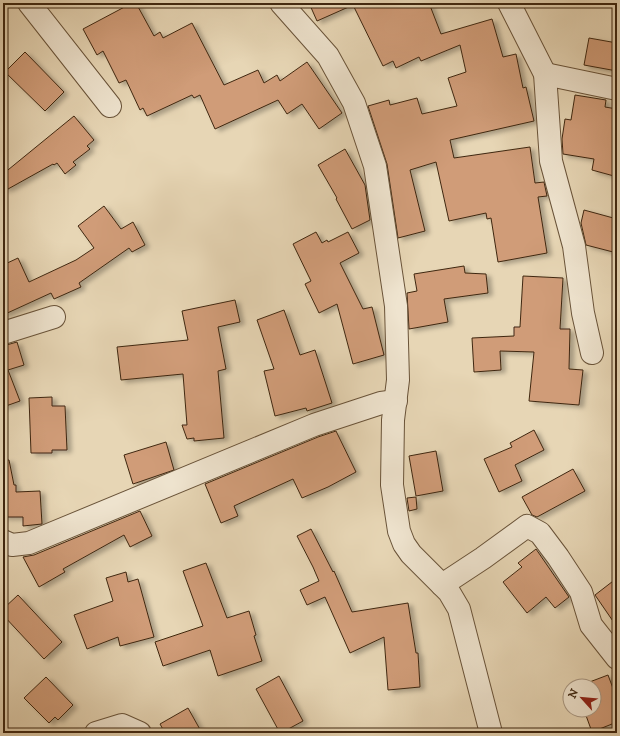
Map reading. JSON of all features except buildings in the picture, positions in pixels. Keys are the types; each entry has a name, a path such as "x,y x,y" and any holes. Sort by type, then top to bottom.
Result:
{"street":[{"path":"29,3 110,106"},
{"path":"281,3 328,56 354,103 375,166 396,306 398,380 393,420 392,486 399,531 404,544 411,554 449,592 459,609 491,733"},
{"path":"509,3 545,74 551,161 574,246 583,312 592,353"},
{"path":"545,74 617,89"},
{"path":"3,333 54,317"},
{"path":"3,541 12,545 29,543 314,425 381,402 396,401"},
{"path":"442,585 527,526 540,533 558,558 581,592 591,625 617,658"},
{"path":"96,733 122,725 140,733"}]}
